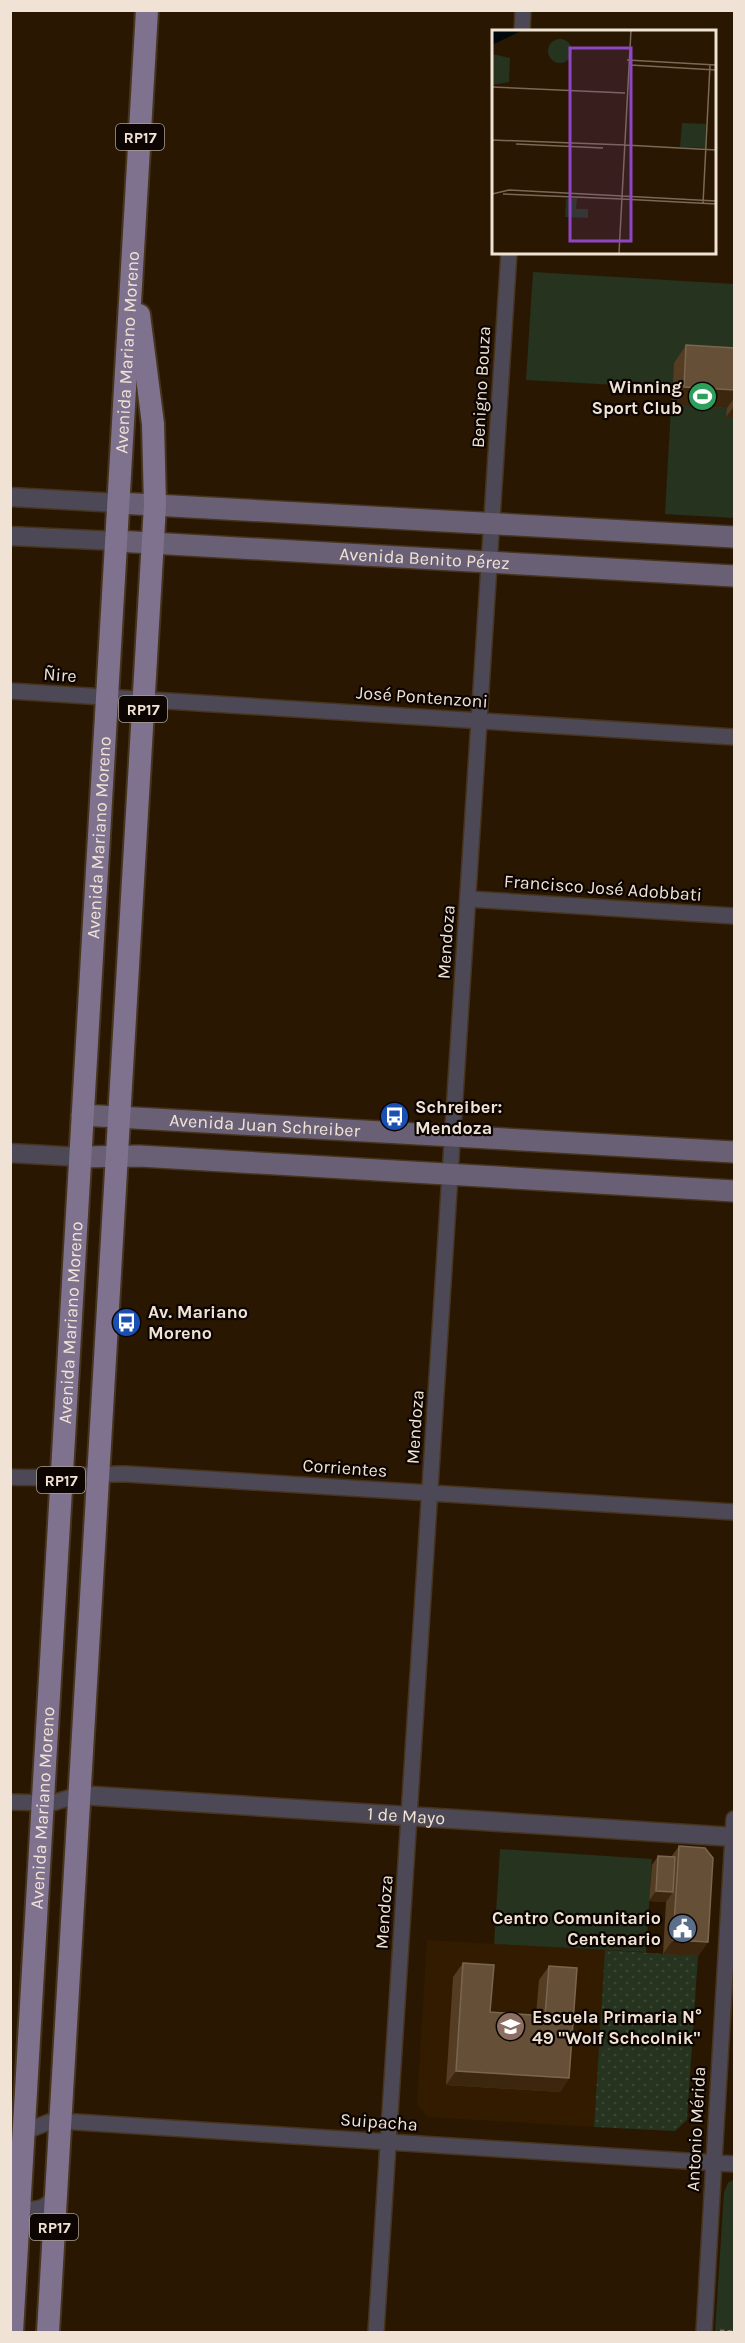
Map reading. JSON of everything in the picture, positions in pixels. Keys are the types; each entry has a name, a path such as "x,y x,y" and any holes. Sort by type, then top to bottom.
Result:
{"main road":[{"name":"RP17","path":"132,263 147,10"},
{"name":"Avenida Mariano Moreno","path":"12,2332 17,2132 43,1804 132,263"},
{"name":"Avenida Mariano Moreno","path":"48,2332 155,505 151,406 132,263"},
{"path":"118,503 735,537"},
{"name":"Avenida Benito Pérez","path":"116,542 735,576"},
{"name":"Avenida Juan Schreiber","path":"82,1115 735,1152"},
{"name":"Avenida Juan Schreiber","path":"80,1157 151,1156 735,1191"}],"street":[{"path":"522,30 523,10"},
{"name":"Benigno Bouza","path":"493,523 509,254"},
{"path":"10,497 118,503"},
{"name":"Mendoza","path":"376,2332 493,523"},
{"path":"10,536 116,542"},
{"name":"Ñire","path":"10,691 107,697"},
{"name":"José Pontenzoni","path":"107,697 735,737"},
{"name":"Francisco José Adobbati","path":"469,899 735,916"},
{"path":"10,1153 80,1157"},
{"name":"Corrientes","path":"10,1477 42,1479 98,1474 735,1512"},
{"path":"10,1802 43,1804 79,1795"},
{"name":"1 de Mayo","path":"79,1795 410,1816 734,1831"},
{"name":"Antonio Mérida","path":"704,2332 734,1831"},
{"name":"Suipacha","path":"17,2132 60,2121 735,2164"},
{"path":"15,2210 45,2209 52,2204 56,2195"}],"path":[{"path":"720,2331 735,2332"}],"shaded area":[{"name":"Escuela Primaria N° 49 \"Wolf Schcolnik\"","path":"427,1940 605,1950 594,2127 427,2117 417,2103"}],"green space":[{"name":"Winning Sport Club","path":"533,272 734,284 734,518 665,514 672,388 526,380"},
{"path":"500,1849 652,1859 646,1952 494,1944"},
{"path":"605,1950 698,1956 687,2120 675,2131 594,2127"},
{"path":"734,2179 734,2332 715,2332 724,2192 728,2183"}],"building":[{"path":"686,345 735,348 735,390 684,387"},
{"name":"Centro Comunitario Centenario","path":"679,1846 705,1848 713,1858 708,1942 673,1940"},
{"path":"658,1856 675,1857 673,1892 656,1891"},
{"path":"463,1963 494,1965 490,2012 545,2016 549,1966 577,1968 569,2078 456,2071"}],"place":[{"name":"Winning Sport Club","path":"703,397"},
{"name":"Schreiber: Mendoza","path":"394,1117"},
{"name":"Av. Mariano Moreno","path":"127,1322"},
{"name":"Centro Comunitario Centenario","path":"682,1928"},
{"name":"Escuela Primaria N° 49 \"Wolf Schcolnik\"","path":"511,2027"}]}
